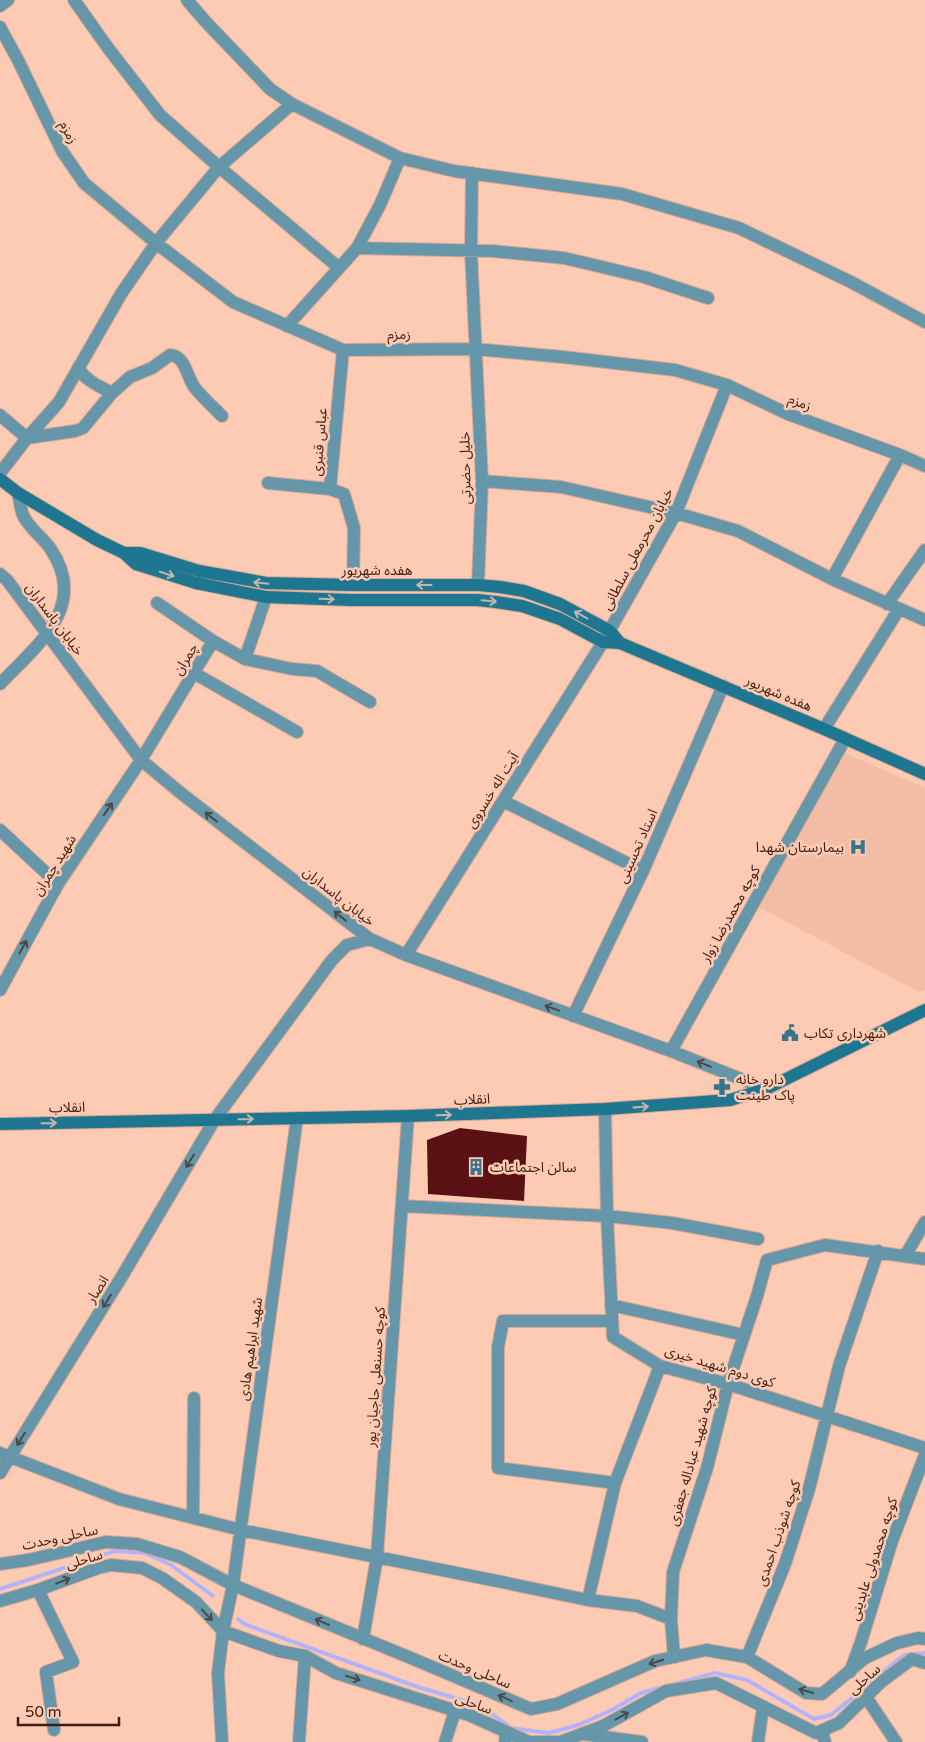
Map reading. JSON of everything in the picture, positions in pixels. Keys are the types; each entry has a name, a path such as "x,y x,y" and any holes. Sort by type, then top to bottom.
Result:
{"main road":[{"name":"هفده شهریور","path":"0,479 18,493 97,540 124,553 136,564 196,583 266,597 477,600 522,606 606,636 925,774"},
{"name":"هفده شهریور","path":"124,553 140,553 199,571 266,583 478,585 524,592 560,604 606,636"},
{"name":"انقلاب","path":"0,1124 408,1116 605,1109 730,1100 766,1089 925,1010"}],"street":[{"path":"0,6 8,0"},
{"path":"74,0 108,48 160,115 338,267"},
{"path":"187,0 270,90 292,104 400,158 454,171 622,194 739,228 851,282 925,322"},
{"name":"زمزم","path":"0,27 62,151 84,183 156,243 232,302 343,350 475,350 564,357 675,370 727,386 788,414 925,466"},
{"path":"0,473 27,438 59,402 121,294 156,243 219,167 292,104"},
{"path":"287,326 357,248 380,205 400,158"},
{"name":"خلیل حضرتی","path":"472,173 471,252 482,481 478,585"},
{"path":"357,248 493,251 564,258 644,277 708,298"},
{"name":"عباس قنبری","path":"343,350 330,489 344,494 354,528 353,585"},
{"path":"0,415 27,438 75,431 83,428 112,393 130,376 152,368 170,355 176,355 181,360 194,386 222,416"},
{"path":"78,368 89,381 112,393"},
{"name":"خیابان محرمعلی سلطانی","path":"606,636 676,513 727,386"},
{"path":"832,579 900,455"},
{"path":"482,481 561,486 676,513 738,531 832,579 925,620"},
{"path":"268,483 330,489"},
{"path":"0,684 48,634 62,609 64,591 61,568 50,548 24,516 18,493"},
{"path":"824,729 925,550"},
{"name":"خیابان پاسداران","path":"2,580 48,634 141,760 182,794 370,939 406,955 671,1051 766,1089"},
{"path":"245,659 266,597"},
{"path":"157,603 213,641"},
{"name":"آیت اله خسروی","path":"406,955 606,636"},
{"name":"چمران","path":"141,760 213,641 245,659 292,669 317,671 370,702"},
{"path":"194,674 298,732"},
{"name":"استاد تحسینی","path":"573,1016 643,871 723,686"},
{"name":"کوچه محمدرضا زوار","path":"671,1051 845,739"},
{"name":"شهید چمران","path":"0,990 58,884 141,760"},
{"path":"503,801 643,871"},
{"path":"0,830 58,884"},
{"path":"215,1119 332,960 348,945 370,939"},
{"name":"کوی دوم شهید خیری","path":"605,1109 612,1336 660,1366 728,1384 925,1448"},
{"name":"کوچه حسنعلی حاجیان پور","path":"363,1639 378,1557 408,1116"},
{"name":"شهید ابراهیم هادی","path":"222,1742 218,1673 223,1631 233,1585 241,1530 297,1118"},
{"name":"انصار","path":"0,1473 5,1455 124,1273 215,1119"},
{"path":"402,1206 607,1216 672,1223 758,1239"},
{"path":"906,1256 925,1222"},
{"name":"کوچه شهید عباداله جعفری","path":"674,1657 671,1619 673,1572 707,1468 728,1384 768,1260 825,1245 925,1259"},
{"path":"826,1415 839,1366 878,1251"},
{"path":"611,1305 744,1335"},
{"path":"612,1321 503,1321 498,1347 498,1468 615,1483"},
{"path":"588,1600 615,1483 660,1366"},
{"path":"193,1517 194,1398"},
{"name":"کوچه شوذب احمدی","path":"747,1656 785,1564 810,1489 826,1415"},
{"path":"5,1455 119,1499 241,1530 588,1600 637,1606 671,1619"},
{"name":"کوچه محمدولی عابدینی","path":"850,1672 892,1540 925,1455"},
{"name":"ساحلی وحدت","path":"0,1564 28,1560 106,1542 137,1544 180,1557 233,1585 428,1664 531,1709 557,1704 654,1661 706,1650 747,1656 806,1693 822,1694 865,1658 897,1643 918,1638 925,1639"},
{"name":"ساحلی","path":"0,1601 38,1590 98,1568 111,1565 142,1568 162,1578 196,1602 223,1631 279,1651 305,1656 336,1673 455,1711 506,1737 529,1742 560,1742 603,1726 666,1691 716,1683 824,1736 881,1682 912,1659 925,1663"},
{"path":"38,1590 73,1662 46,1672 54,1730"},
{"path":"299,1742 305,1656"},
{"path":"866,1697 896,1742"},
{"path":"758,1742 763,1707"},
{"path":"445,1742 455,1711"},
{"path":"582,1734 642,1742"}],"shaded area":[{"name":"بیمارستان شهدا","path":"845,753 925,788 925,989 919,992 758,907"}],"building":[{"name":"سالن اجتماعات","path":"460,1128 527,1136 524,1201 428,1194 427,1140"}],"waterway":[{"path":"0,1589 115,1551 145,1553 171,1565 213,1596"},
{"path":"238,1619 244,1624 418,1687 479,1705 511,1728 549,1733 578,1725 612,1710 641,1693 715,1673 747,1680 814,1719 831,1715 863,1689"},
{"path":"872,1681 904,1655 925,1653"}],"place":[{"name":"بیمارستان شهدا","path":"858,847"},
{"name":"شهرداری تکاب","path":"790,1033"},
{"name":"دارو خانه پاک طینت","path":"722,1087"},
{"name":"سالن اجتماعات","path":"476,1167"}]}
